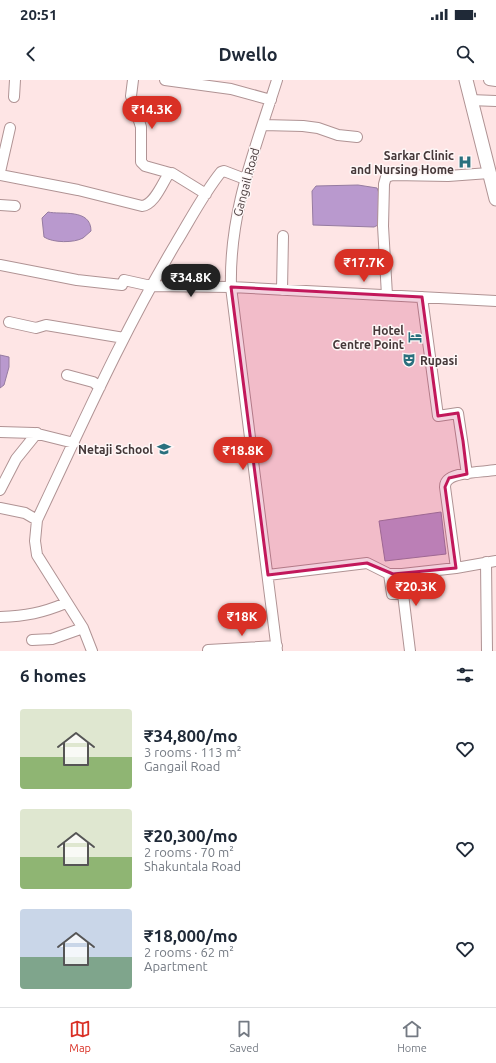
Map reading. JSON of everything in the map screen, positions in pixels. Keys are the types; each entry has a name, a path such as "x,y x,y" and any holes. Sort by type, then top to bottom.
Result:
{"main road":[{"path":"466,80 496,199"}],"street":[{"path":"14,97 15,80"},
{"path":"133,80 131,96 141,128 141,162 144,166 174,173 206,194"},
{"path":"165,80 231,89 271,100"},
{"name":"Gangail Road","path":"277,80 245,179 234,228 230,261 231,287 277,649"},
{"path":"489,80 496,80"},
{"path":"470,100 496,101"},
{"path":"263,125 303,126 318,128 338,135 357,137"},
{"path":"10,128 0,173 142,206 147,205 152,200 170,173"},
{"path":"92,651 82,628 37,555 35,536 37,520 124,338 151,286 206,194 223,171 245,179"},
{"path":"387,295 383,226 384,184 386,177 393,175 448,176 489,173"},
{"path":"0,205 15,206"},
{"path":"282,290 283,236"},
{"path":"0,265 77,280 122,284 124,280 151,286 231,287 496,301"},
{"path":"422,297 438,416 458,413 467,474"},
{"path":"9,322 36,328 46,325 124,338"},
{"path":"67,375 93,382 100,387"},
{"path":"0,432 37,433 74,443"},
{"path":"0,490 16,459 37,433"},
{"path":"456,568 445,487 449,478 496,470"},
{"path":"0,508 25,513 37,520"},
{"path":"268,575 367,563 389,574 402,574 456,568 491,561 487,651"},
{"path":"389,574 392,594 403,594 410,651"},
{"path":"0,617 30,615 43,612 66,602"},
{"path":"32,640 52,640 82,628"},
{"path":"208,650 277,649"}],"highlighted area":[{"path":"231,287 422,297 438,416 458,413 463,441 467,474 449,478 445,487 456,568 393,574 367,563 268,575"}],"shaded area":[{"path":"358,185 377,188 379,193 378,225 374,227 313,225 312,191 316,186"},
{"path":"48,212 67,213 81,216 90,224 91,231 83,238 74,241 64,242 48,239 44,237 42,218"},
{"path":"0,355 9,357 9,367 4,385 0,388"},
{"path":"441,512 446,554 385,561 379,521"}],"place":[{"name":"Sarkar Clinic and Nursing Home","path":"465,162"},
{"name":"Hotel Centre Point","path":"415,337"},
{"name":"Rupasi","path":"409,360"},
{"name":"Netaji School","path":"164,449"}]}
